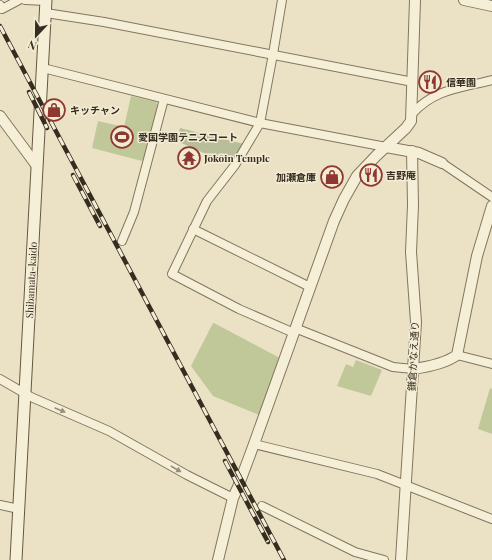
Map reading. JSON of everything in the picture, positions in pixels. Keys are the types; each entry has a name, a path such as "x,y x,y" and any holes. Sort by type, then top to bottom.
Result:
{"main road":[{"name":"Shibamata-kaido","path":"16,560 46,1"}],"street":[{"path":"0,5 2,9 19,0"},
{"path":"25,0 46,1"},
{"path":"282,0 260,123 235,165 207,201 172,274 239,309 393,366 413,369 427,367 453,358 457,355 477,256 492,206"},
{"path":"411,119 415,0"},
{"path":"464,0 492,6"},
{"path":"46,13 273,54 413,82"},
{"path":"43,68 260,123 412,151 442,163 492,197"},
{"path":"218,560 233,498 254,444 334,221 357,176 411,119 423,102 437,94 492,80"},
{"path":"122,241 134,212 164,99"},
{"path":"0,116 37,166"},
{"name":"鎌倉かなえ通り","path":"401,560 416,322 411,252 413,206 412,151"},
{"path":"193,229 310,287"},
{"path":"457,355 492,364"},
{"path":"0,379 25,393 109,431 187,475 233,498"},
{"path":"254,444 377,474 492,519"},
{"path":"0,505 19,509"},
{"path":"262,506 355,552 384,560"}],"green space":[{"name":"愛国学園テニスコート","path":"131,96 156,102 158,106 144,159 142,161 92,148 98,121 124,127"},
{"path":"180,128 244,144 233,161 228,159 226,163 177,141"},
{"path":"213,323 280,358 259,415 213,396 191,366"},
{"path":"356,360 382,370 371,396 337,386 346,364 353,367"},
{"path":"490,388 492,389 492,434 478,429"}],"railway":[{"path":"0,26 284,560"},
{"path":"29,92 47,128"},
{"path":"73,175 100,226"},
{"path":"225,461 268,542"}],"place":[{"name":"信華園","path":"430,82"},
{"name":"キッチャン","path":"54,110"},
{"name":"愛国学園テニスコート","path":"122,137"},
{"name":"Jōkōin Temple","path":"189,158"},
{"name":"吉野庵","path":"371,175"},
{"name":"加瀬倉庫","path":"332,177"}]}
